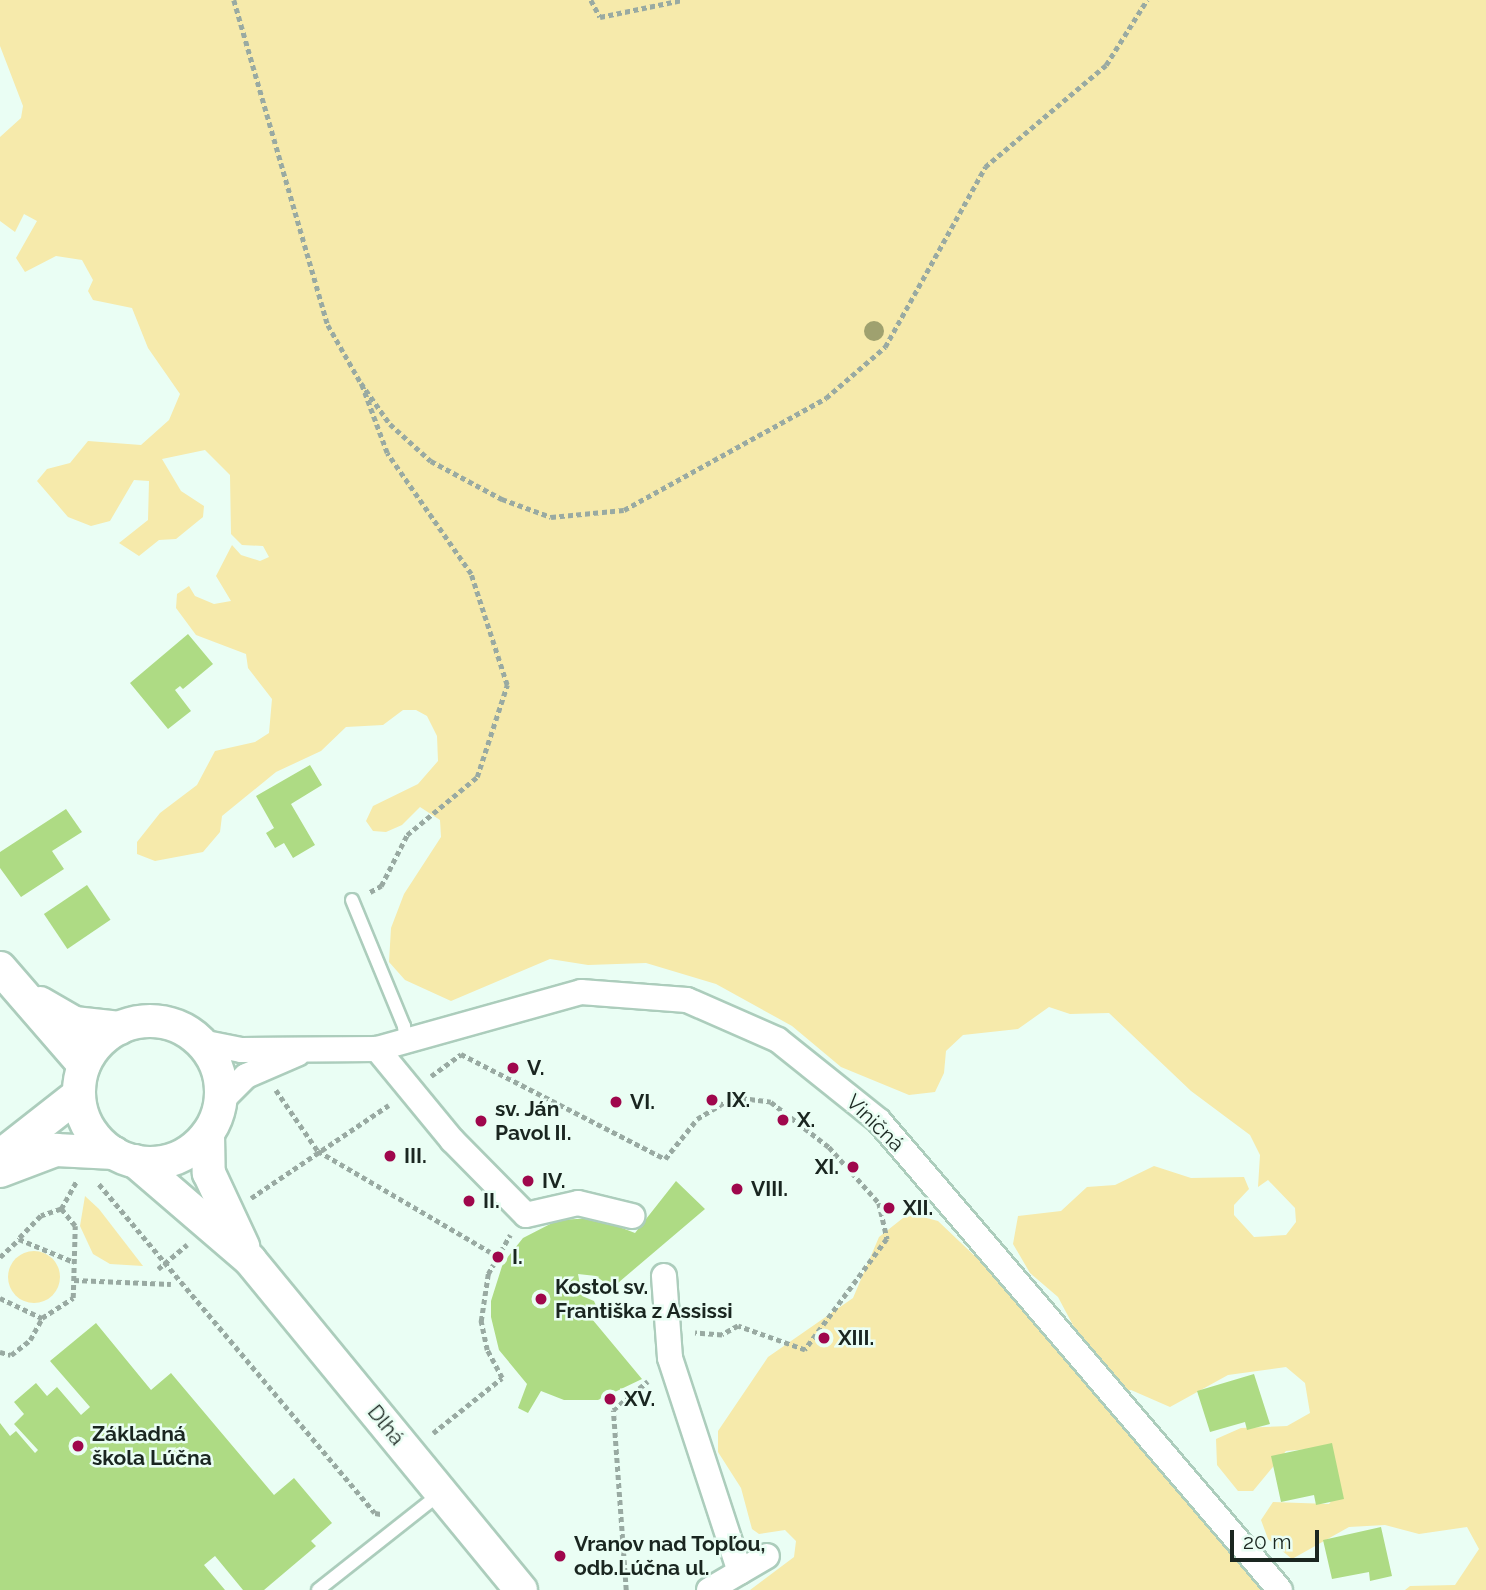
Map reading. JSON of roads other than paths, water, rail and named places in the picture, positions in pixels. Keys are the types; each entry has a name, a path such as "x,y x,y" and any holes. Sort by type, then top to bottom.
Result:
{"street":[{"path":"9,978 74,1023 120,1028"},
{"path":"9,978 82,1079 89,1128 250,1260"},
{"name":"Viničná","path":"201,1042 241,1050 377,1049 406,1044 581,992 687,1000 778,1040 879,1121 1280,1590"},
{"path":"0,1156 82,1079 93,1049 120,1028 137,1022 172,1024 201,1042 214,1059 221,1101"},
{"path":"377,1049 452,1140 526,1215 578,1203 632,1216"},
{"path":"250,1260 209,1173 208,1134 221,1101 246,1076 304,1051"},
{"path":"0,1171 56,1150 124,1157 176,1158 208,1134"},
{"name":"Dlhá","path":"250,1260 521,1590"},
{"path":"664,1276 670,1357 740,1572"},
{"path":"709,1590 768,1556"}],"lane":[{"path":"352,900 404,1026 406,1044"},
{"path":"318,1590 442,1493"}],"place":[{"name":"V.","path":"513,1068"},
{"name":"IX.","path":"712,1100"},
{"name":"VI.","path":"616,1102"},
{"name":"X.","path":"783,1120"},
{"name":"sv. Ján Pavol II.","path":"481,1121"},
{"name":"III.","path":"390,1156"},
{"name":"XI.","path":"853,1167"},
{"name":"IV.","path":"528,1181"},
{"name":"VIII.","path":"737,1189"},
{"name":"II.","path":"469,1201"},
{"name":"XII.","path":"889,1208"},
{"name":"I.","path":"498,1257"},
{"name":"Kostol sv. Františka z Assissi","path":"541,1299"},
{"name":"XIII.","path":"824,1338"},
{"name":"XV.","path":"610,1399"},
{"name":"Základná škola Lúčna","path":"78,1446"},
{"name":"Vranov nad Topľou, odb.Lúčna ul.","path":"560,1556"}]}
